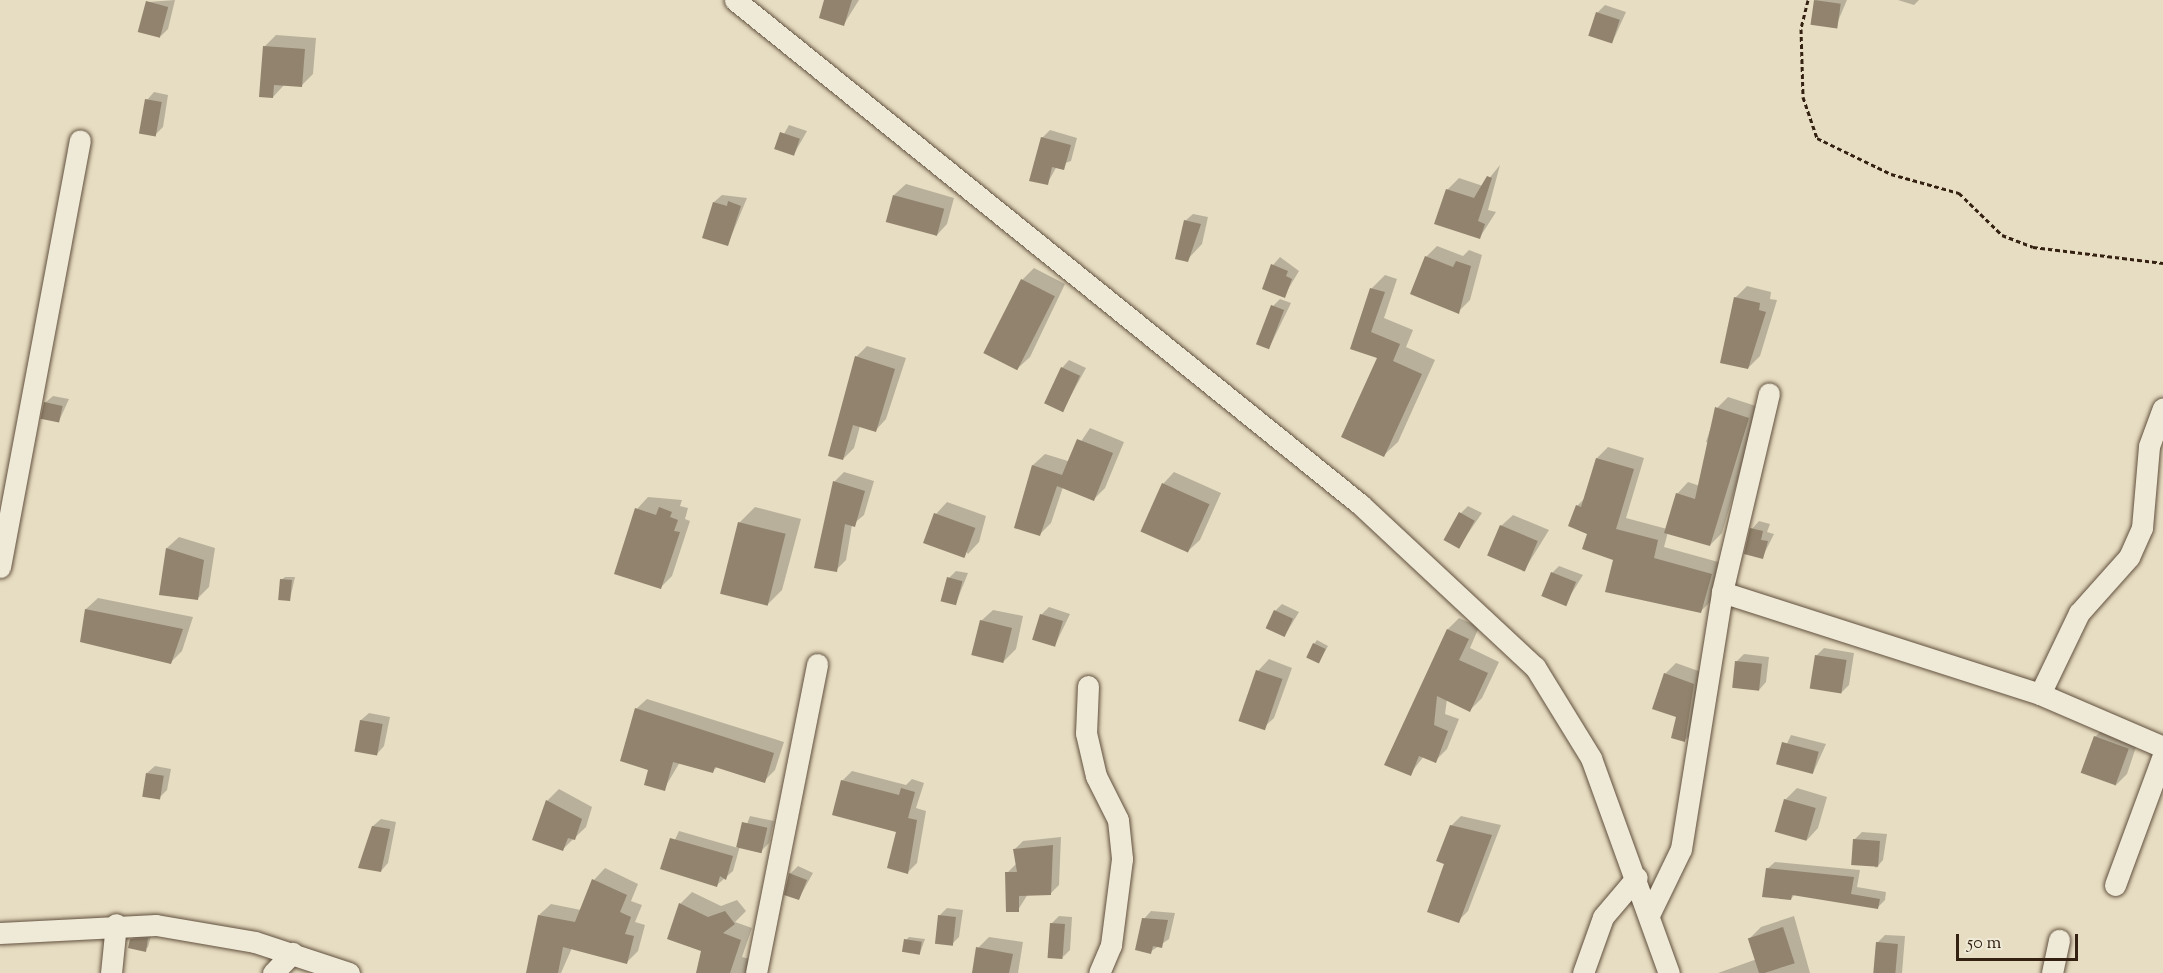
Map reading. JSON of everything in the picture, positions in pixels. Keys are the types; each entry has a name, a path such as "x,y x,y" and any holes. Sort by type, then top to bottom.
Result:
{"street":[{"path":"735,0 1361,505 1501,631 1556,692 1575,725 1637,877 1669,973"},
{"path":"0,567 80,140"},
{"path":"1650,913 1681,849 1722,592 1769,393"},
{"path":"2040,694 2079,613 2129,557 2142,528 2149,446 2163,408"},
{"path":"1722,592 2040,694 2163,747"},
{"path":"756,973 817,664"},
{"path":"1088,686 1086,733 1096,776 1118,820 1122,859 1112,945 1099,973"},
{"path":"2115,885 2163,754"},
{"path":"1583,973 1603,917 1637,877"},
{"path":"0,933 116,924 197,929 292,953 349,973"},
{"path":"111,973 116,924"},
{"path":"2052,973 2059,940"},
{"path":"273,973 292,953"}],"path":[{"path":"1808,0 1801,29 1803,97 1806,121 1825,145 1891,174 1959,193 2002,235 2033,246 2163,263"}],"building":[{"path":"824,0 852,0 844,26 819,18"},
{"path":"1814,0 1841,4 1837,29 1811,25"},
{"path":"146,1 168,7 160,38 138,32"},
{"path":"1596,12 1620,20 1612,44 1588,36"},
{"path":"263,46 305,49 302,87 274,85 273,98 259,97"},
{"path":"145,99 162,102 156,136 139,133"},
{"path":"780,132 800,139 794,156 774,149"},
{"path":"1041,137 1071,145 1064,170 1052,167 1048,185 1029,181"},
{"path":"1487,176 1492,178 1478,221 1485,224 1480,239 1434,224 1446,189 1474,198"},
{"path":"893,195 944,209 937,236 886,222"},
{"path":"728,201 741,206 728,246 702,238 713,202 727,206"},
{"path":"1184,220 1201,224 1188,262 1175,259"},
{"path":"1425,256 1453,267 1456,261 1471,266 1459,314 1410,294"},
{"path":"1271,264 1288,271 1286,276 1292,279 1285,298 1262,289"},
{"path":"1021,279 1055,296 1017,370 983,353"},
{"path":"1370,288 1385,292 1371,332 1400,344 1393,361 1422,374 1384,457 1341,437 1377,358 1350,349"},
{"path":"1734,297 1760,303 1759,310 1766,312 1748,369 1720,363"},
{"path":"1271,305 1284,310 1269,349 1256,344"},
{"path":"855,356 895,369 876,432 853,425 843,460 828,456"},
{"path":"1061,367 1080,376 1063,412 1044,403"},
{"path":"44,402 63,406 59,423 40,419"},
{"path":"1715,407 1749,418 1710,546 1664,533 1676,493 1695,499"},
{"path":"1077,439 1113,453 1094,501 1057,486 1040,536 1014,528 1032,465 1062,475"},
{"path":"1596,458 1634,469 1616,529 1658,540 1654,558 1712,574 1701,613 1605,592 1613,560 1582,549 1587,534 1568,526 1576,505 1581,507"},
{"path":"833,481 865,491 855,527 845,524 837,572 814,568"},
{"path":"1162,483 1210,504 1188,553 1140,531"},
{"path":"659,507 672,512 670,517 678,520 674,531 680,532 661,589 614,574 635,508 656,515"},
{"path":"1459,512 1475,521 1459,549 1443,540"},
{"path":"934,513 975,528 964,558 923,543"},
{"path":"738,522 786,534 768,606 720,594"},
{"path":"1500,525 1538,541 1525,571 1487,555"},
{"path":"1750,528 1763,531 1761,540 1768,541 1763,559 1744,554"},
{"path":"166,548 204,560 198,600 159,595"},
{"path":"1551,572 1576,582 1566,606 1541,596"},
{"path":"947,577 962,581 956,605 941,601"},
{"path":"280,579 292,580 290,601 278,600"},
{"path":"85,609 183,629 171,664 80,642"},
{"path":"1274,610 1293,619 1285,637 1266,628"},
{"path":"1040,614 1063,621 1055,647 1032,640"},
{"path":"980,620 1012,628 1003,663 971,655"},
{"path":"1447,629 1469,639 1459,660 1488,673 1470,712 1437,696 1434,725 1448,731 1436,763 1419,756 1411,776 1384,765"},
{"path":"1313,643 1326,649 1319,663 1306,658"},
{"path":"1815,655 1847,660 1841,694 1810,689"},
{"path":"1735,661 1762,664 1759,691 1732,688"},
{"path":"1256,670 1282,679 1265,730 1238,721"},
{"path":"1664,673 1694,684 1685,742 1671,738 1676,717 1652,709"},
{"path":"635,708 774,753 765,783 715,767 713,773 673,762 665,791 644,785 648,770 620,761"},
{"path":"360,720 383,724 377,756 354,752"},
{"path":"2094,736 2129,749 2115,785 2081,773"},
{"path":"1782,742 1819,752 1813,774 1776,764"},
{"path":"146,773 164,776 160,800 142,797"},
{"path":"841,780 899,795 901,788 915,792 908,818 917,820 908,874 887,868 896,832 832,815"},
{"path":"1784,799 1816,808 1806,841 1775,832"},
{"path":"546,800 582,819 575,840 568,838 563,851 532,840"},
{"path":"742,822 767,828 761,853 736,847"},
{"path":"1450,825 1492,835 1459,923 1427,912 1444,864 1436,861"},
{"path":"372,826 390,829 381,872 358,868"},
{"path":"670,838 733,856 726,880 720,876 717,887 660,869"},
{"path":"1853,839 1880,841 1878,867 1851,865"},
{"path":"1053,845 1051,895 1019,896 1019,912 1006,912 1005,872 1017,872 1013,849"},
{"path":"1766,868 1854,877 1851,894 1880,899 1878,909 1792,895 1791,900 1762,897"},
{"path":"789,873 807,880 799,900 784,895"},
{"path":"592,879 627,895 620,912 631,917 625,934 634,936 627,964 563,947 558,973 526,973 538,915 575,922"},
{"path":"679,903 708,917 725,911 735,924 723,933 741,940 730,973 696,973 701,951 667,939"},
{"path":"938,915 956,917 953,946 935,944"},
{"path":"1142,918 1168,920 1162,948 1153,946 1151,954 1135,950"},
{"path":"1050,923 1065,924 1063,959 1048,958"},
{"path":"1783,927 1795,963 1759,973 1748,938"},
{"path":"148,938 146,952 128,948 130,939"},
{"path":"904,939 922,942 920,955 902,952"},
{"path":"1876,942 1898,944 1895,973 1873,973"},
{"path":"976,947 1013,954 1009,973 972,973"}]}
